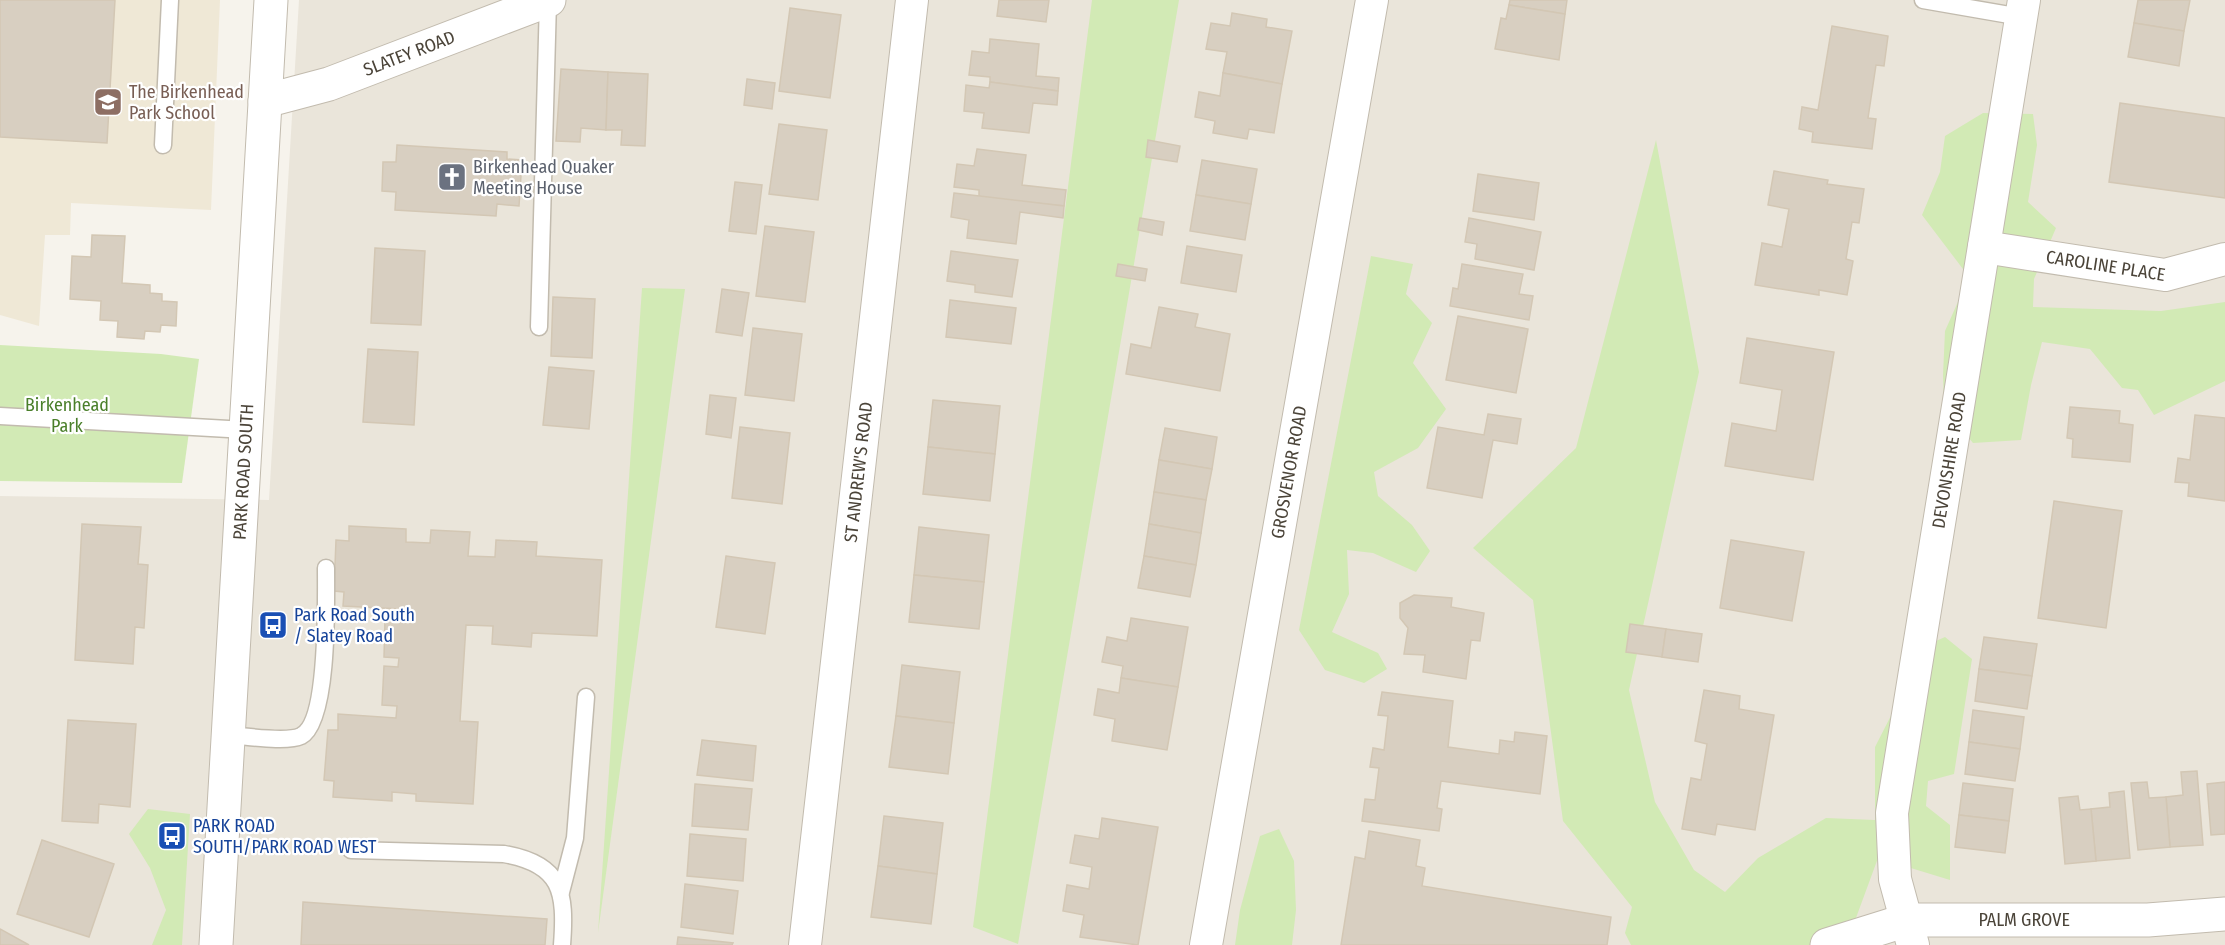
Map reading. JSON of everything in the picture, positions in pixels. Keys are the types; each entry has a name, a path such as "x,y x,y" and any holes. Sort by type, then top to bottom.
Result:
{"street":[{"name":"PARK ROAD SOUTH","path":"216,945 271,0"},
{"name":"SLATEY ROAD","path":"265,101 329,84 549,0"},
{"name":"ST ANDREW'S ROAD","path":"805,945 912,0"},
{"name":"GROSVENOR ROAD","path":"1206,945 1372,0"},
{"name":"DEVONSHIRE ROAD","path":"1910,933 1895,879 1892,813 2023,9"},
{"name":"CAROLINE PLACE","path":"1984,248 2166,275 2225,259"},
{"name":"PALM GROVE","path":"1827,945 1910,933 2225,914"}],"lane":[{"path":"162,145 170,0"},
{"path":"539,327 549,0"},
{"path":"1923,0 2023,9"},
{"path":"0,416 246,430"},
{"path":"228,735 289,739 300,737 309,731 315,719 321,685 326,568"},
{"path":"562,945 564,916 561,892 575,838 586,697"},
{"path":"351,850 504,854 529,858 550,873 561,892"}],"shaded area":[{"name":"The Birkenhead Park School","path":"0,0 220,0 211,210 71,203 70,235 45,235 39,326 0,315"},
{"path":"299,0 2225,0 2225,945 0,945 0,496 269,500"}],"green space":[{"path":"1092,0 1179,0 1018,944 973,927"},
{"path":"1983,113 2033,114 2037,145 2028,202 2056,228 2034,279 2033,307 2161,311 2225,302 2225,381 2154,415 2138,390 2122,388 2090,349 2042,342 2021,440 1973,443 1944,407 1943,375 1945,331 1969,277 1922,215 1940,172 1945,136"},
{"path":"1656,140 1699,372 1629,690 1655,802 1694,870 1725,892 1758,858 1826,818 1875,820 1875,747 1927,645 1945,637 1972,659 1954,774 1928,781 1926,806 1950,825 1950,880 1878,858 1853,926 1822,945 1631,945 1625,933 1632,907 1563,821 1533,600 1473,548 1576,448"},
{"path":"1371,256 1413,264 1406,294 1432,323 1413,363 1446,409 1418,448 1374,472 1378,496 1412,525 1430,551 1416,572 1373,553 1347,550 1349,594 1332,632 1378,653 1387,669 1364,683 1325,670 1299,630"},
{"path":"642,288 685,289 598,933"},
{"name":"Birkenhead Park","path":"0,345 161,354 199,359 182,483 0,481"},
{"path":"148,809 190,814 182,945 152,945 166,910 150,868 129,834"},
{"path":"1279,829 1294,861 1296,910 1292,945 1235,945 1240,910 1260,836"}],"building":[{"path":"0,0 115,0 107,143 0,137"},
{"path":"999,0 1049,0 1046,22 997,16"},
{"path":"1510,0 1567,0 1565,14 1509,5"},
{"path":"2138,0 2190,0 2184,31 2134,23"},
{"path":"1509,5 1565,14 1559,60 1495,49 1501,18 1506,19"},
{"path":"790,8 841,15 830,98 779,91"},
{"path":"1232,13 1267,19 1266,27 1292,31 1282,84 1223,73 1227,52 1206,49 1211,23 1230,26"},
{"path":"2134,23 2184,31 2179,66 2128,57"},
{"path":"1832,26 1888,36 1884,66 1876,65 1868,118 1876,119 1872,149 1812,142 1813,132 1799,129 1802,107 1818,110"},
{"path":"990,39 1039,44 1036,76 1059,78 1058,91 990,82 990,77 969,75 972,51 989,53"},
{"path":"561,69 608,72 606,130 581,128 580,142 556,141"},
{"path":"608,72 648,74 645,146 621,145 622,130 606,130"},
{"path":"1223,73 1282,84 1274,133 1249,129 1247,139 1213,133 1215,121 1195,117 1199,92 1220,96"},
{"path":"747,79 775,83 772,109 744,105"},
{"path":"990,82 1058,91 1057,105 1033,103 1029,133 982,128 984,113 964,111 966,85 989,88"},
{"path":"2120,103 2225,118 2225,198 2109,182"},
{"path":"779,124 827,130 818,200 769,194"},
{"path":"1148,140 1180,146 1177,162 1146,157"},
{"name":"Birkenhead Quaker Meeting House","path":"397,145 507,152 507,159 522,160 519,206 497,204 496,216 395,210 396,192 382,191 383,162 396,162"},
{"path":"977,149 1026,155 1022,185 1066,190 1064,206 979,197 979,190 954,187 957,164 974,166"},
{"path":"1202,160 1257,169 1251,204 1196,195"},
{"path":"1774,171 1828,180 1827,184 1864,189 1859,223 1852,222 1846,259 1853,261 1847,295 1819,290 1819,295 1755,285 1762,243 1782,247 1789,209 1768,205"},
{"path":"1478,174 1539,183 1534,220 1473,211"},
{"path":"735,182 762,185 756,234 729,231"},
{"path":"954,193 1064,206 1063,218 1020,212 1016,244 967,238 969,220 951,217"},
{"path":"1196,195 1251,204 1245,240 1190,231"},
{"path":"1140,218 1164,222 1162,235 1138,230"},
{"path":"1469,218 1541,232 1534,270 1475,259 1477,244 1465,242"},
{"path":"765,226 814,232 805,302 756,296"},
{"path":"92,235 125,236 122,283 150,285 150,293 162,294 162,301 177,302 176,326 161,325 160,332 145,331 144,339 117,337 118,321 100,320 101,301 70,299 72,256 91,257"},
{"path":"1187,246 1242,255 1236,292 1181,283"},
{"path":"375,248 425,251 421,325 371,323"},
{"path":"951,251 1018,260 1012,297 975,292 975,285 947,281"},
{"path":"1118,264 1147,269 1145,281 1116,276"},
{"path":"1462,264 1523,274 1519,294 1533,296 1529,320 1450,306 1453,288 1458,289"},
{"path":"722,289 749,293 742,336 716,332"},
{"path":"553,297 595,299 592,358 551,356"},
{"path":"950,300 1016,308 1011,344 946,337"},
{"path":"1159,307 1198,314 1195,327 1230,334 1220,391 1126,374 1131,344 1151,348"},
{"path":"1458,316 1528,329 1516,393 1446,380"},
{"path":"753,328 802,334 794,401 745,395"},
{"path":"1747,338 1834,352 1813,480 1725,466 1732,423 1776,431 1782,390 1740,383"},
{"path":"368,349 418,352 414,425 363,422"},
{"path":"549,367 594,371 589,429 543,425"},
{"path":"710,395 736,398 731,438 706,434"},
{"path":"933,400 1000,406 995,454 928,447"},
{"path":"2070,407 2120,411 2119,423 2133,425 2130,462 2072,457 2073,439 2067,438"},
{"path":"1488,414 1521,419 1517,444 1493,440 1482,498 1427,488 1438,427 1484,435"},
{"path":"2195,415 2225,418 2225,501 2188,496 2189,483 2175,482 2178,458 2190,460"},
{"path":"740,427 790,433 782,504 732,498"},
{"path":"1165,428 1217,437 1212,469 1159,460"},
{"path":"928,447 995,454 990,501 923,494"},
{"path":"1159,460 1212,469 1206,500 1154,492"},
{"path":"1154,492 1206,500 1201,533 1149,524"},
{"path":"2054,501 2122,511 2106,628 2038,618"},
{"path":"82,524 141,527 138,564 148,565 144,628 135,627 133,664 75,660"},
{"path":"1149,524 1201,533 1196,565 1144,556"},
{"path":"349,526 406,529 406,542 430,543 431,530 470,532 468,556 495,557 496,540 537,542 536,556 602,560 597,636 532,633 531,647 492,644 493,626 466,625 460,721 478,722 473,804 416,801 416,794 392,792 392,801 333,797 334,781 324,780 328,730 338,730 338,714 396,718 397,706 382,705 384,666 398,667 399,658 384,657 385,619 399,620 400,609 343,606 344,592 334,591 336,540 349,541"},
{"path":"919,527 989,535 984,582 914,575"},
{"path":"1731,540 1804,552 1792,621 1720,608"},
{"path":"726,556 775,563 765,634 716,627"},
{"path":"1144,556 1196,565 1190,597 1138,588"},
{"path":"914,575 984,582 979,629 909,622"},
{"path":"1414,595 1452,598 1451,607 1484,613 1480,641 1471,640 1466,679 1423,672 1425,655 1404,654 1408,628 1400,618 1400,603"},
{"path":"1131,618 1188,627 1178,687 1121,678 1123,666 1102,662 1107,637 1127,641"},
{"path":"1630,624 1666,629 1662,657 1626,652"},
{"path":"1666,629 1702,634 1698,662 1662,657"},
{"path":"1984,637 2037,644 2032,676 1979,669"},
{"path":"902,665 960,672 954,723 896,716"},
{"path":"1979,669 2032,676 2027,709 1975,701"},
{"path":"1121,678 1178,687 1167,750 1112,741 1115,719 1094,715 1098,689 1119,693"},
{"path":"1704,690 1740,696 1739,709 1774,715 1755,830 1717,824 1715,835 1682,829 1691,778 1701,780 1707,744 1695,741"},
{"path":"1382,692 1453,701 1448,747 1499,754 1500,740 1514,742 1515,732 1547,736 1540,794 1441,781 1437,808 1442,809 1439,831 1362,821 1365,799 1375,800 1379,768 1370,767 1373,748 1384,750 1388,716 1378,715"},
{"path":"1973,710 2024,717 2020,749 1969,742"},
{"path":"896,716 954,723 948,774 889,767"},
{"path":"68,720 136,724 130,807 99,804 98,823 62,821"},
{"path":"702,740 756,746 753,781 697,775"},
{"path":"1969,742 2020,749 2015,781 1965,774"},
{"path":"2197,771 2203,845 2170,847 2166,797 2183,795 2181,772"},
{"path":"2147,782 2149,798 2166,797 2170,847 2138,850 2131,783"},
{"path":"2225,782 2225,834 2211,835 2207,784"},
{"path":"1963,783 2013,789 2009,821 1959,815"},
{"path":"695,784 752,789 748,830 692,826"},
{"path":"2124,791 2130,858 2096,861 2091,809 2110,807 2109,793"},
{"path":"2078,796 2080,810 2091,809 2096,861 2065,864 2059,798"},
{"path":"1959,815 2009,821 2005,853 1955,847"},
{"path":"884,816 943,823 937,874 878,866"},
{"path":"1102,818 1158,827 1138,945 1080,937 1084,915 1063,911 1067,885 1089,889 1092,867 1070,863 1075,835 1099,839"},
{"path":"1369,831 1420,840 1416,866 1425,868 1422,886 1611,917 1607,945 1341,945 1355,857 1365,859"},
{"path":"690,834 746,839 743,881 687,876"},
{"path":"42,840 114,864 89,937 17,914"},
{"path":"878,866 937,874 931,924 871,917"},
{"path":"685,884 738,891 733,934 681,927"},
{"path":"303,902 547,919 545,945 301,945"},
{"path":"0,929 29,945 0,945"},
{"path":"678,937 733,943 732,945 677,945"}],"place":[{"name":"The Birkenhead Park School","path":"108,102"},
{"name":"Birkenhead Quaker Meeting House","path":"452,177"},
{"name":"Park Road South / Slatey Road","path":"273,625"},
{"name":"PARK ROAD SOUTH/PARK ROAD WEST","path":"172,836"}]}
